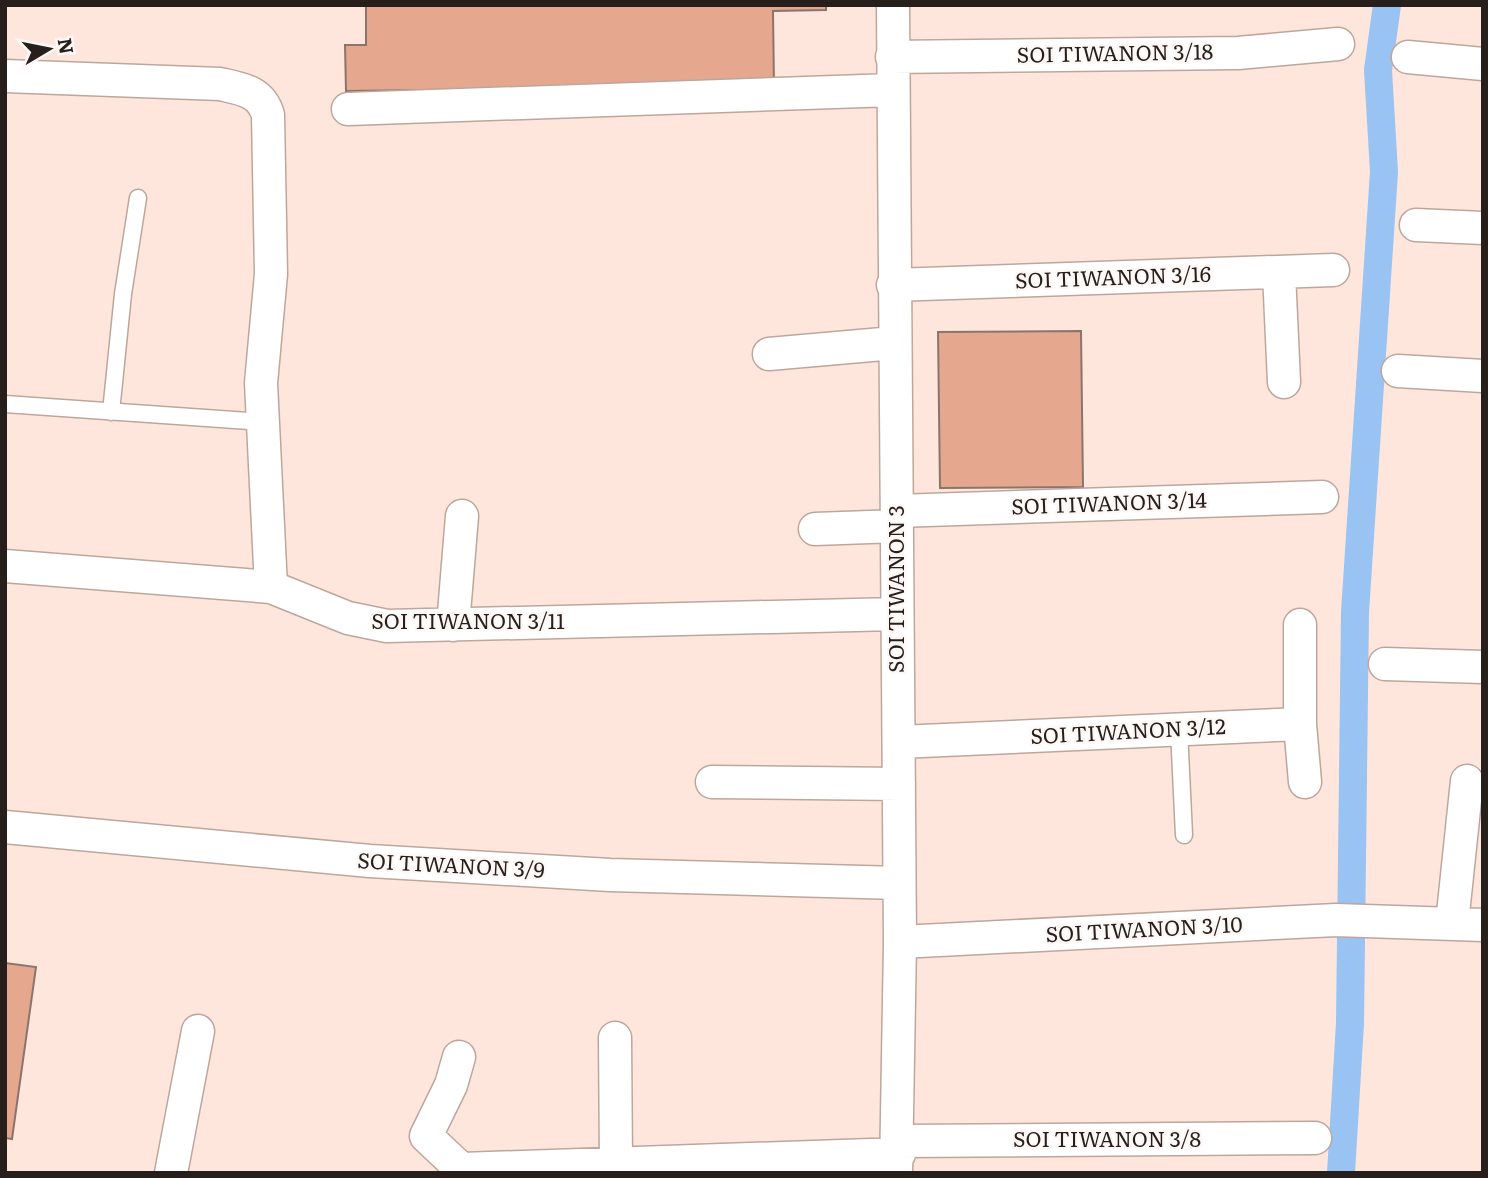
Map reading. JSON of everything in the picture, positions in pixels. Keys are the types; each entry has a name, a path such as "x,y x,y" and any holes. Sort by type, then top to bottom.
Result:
{"street":[{"name":"SOI TIWANON 3","path":"892,5 899,742 898,1156"},
{"name":"SOI TIWANON 3/18","path":"892,57 1238,53 1338,44"},
{"path":"1408,57 1483,64"},
{"path":"5,76 220,84 247,90 265,104 268,115 271,274 262,351 262,422 271,587"},
{"path":"348,109 892,90"},
{"path":"1416,225 1483,228"},
{"name":"SOI TIWANON 3/16","path":"893,285 1333,270"},
{"path":"1279,273 1284,382"},
{"path":"769,354 894,342"},
{"path":"1398,371 1483,376"},
{"name":"SOI TIWANON 3/14","path":"815,529 897,519 1322,496"},
{"path":"453,625 462,516"},
{"name":"SOI TIWANON 3/11","path":"5,566 271,587 369,625 896,614"},
{"path":"1300,625 1300,724 1305,782"},
{"path":"1385,664 1483,667"},
{"name":"SOI TIWANON 3/12","path":"899,742 1300,724"},
{"path":"712,782 899,784"},
{"path":"1467,782 1467,924"},
{"name":"SOI TIWANON 3/9","path":"5,827 370,861 610,875 899,883"},
{"name":"SOI TIWANON 3/10","path":"900,942 1336,920 1467,924"},
{"path":"171,1173 198,1031"},
{"path":"615,1038 616,1164"},
{"name":"SOI TIWANON 3/8","path":"459,1057 451,1085 426,1136 461,1169 898,1156 1315,1138"}],"lane":[{"path":"111,412 123,294 138,198"},
{"path":"5,404 262,422"},
{"path":"1179,730 1184,835"}],"building":[{"path":"366,5 826,5 826,10 773,11 774,86 346,91 345,45 366,45"},
{"path":"1081,331 1083,487 940,488 938,332"},
{"path":"5,963 36,967 12,1139 5,1138"}],"waterway":[{"path":"1341,1173 1350,1023 1355,612 1384,172 1378,70 1387,5"}]}
